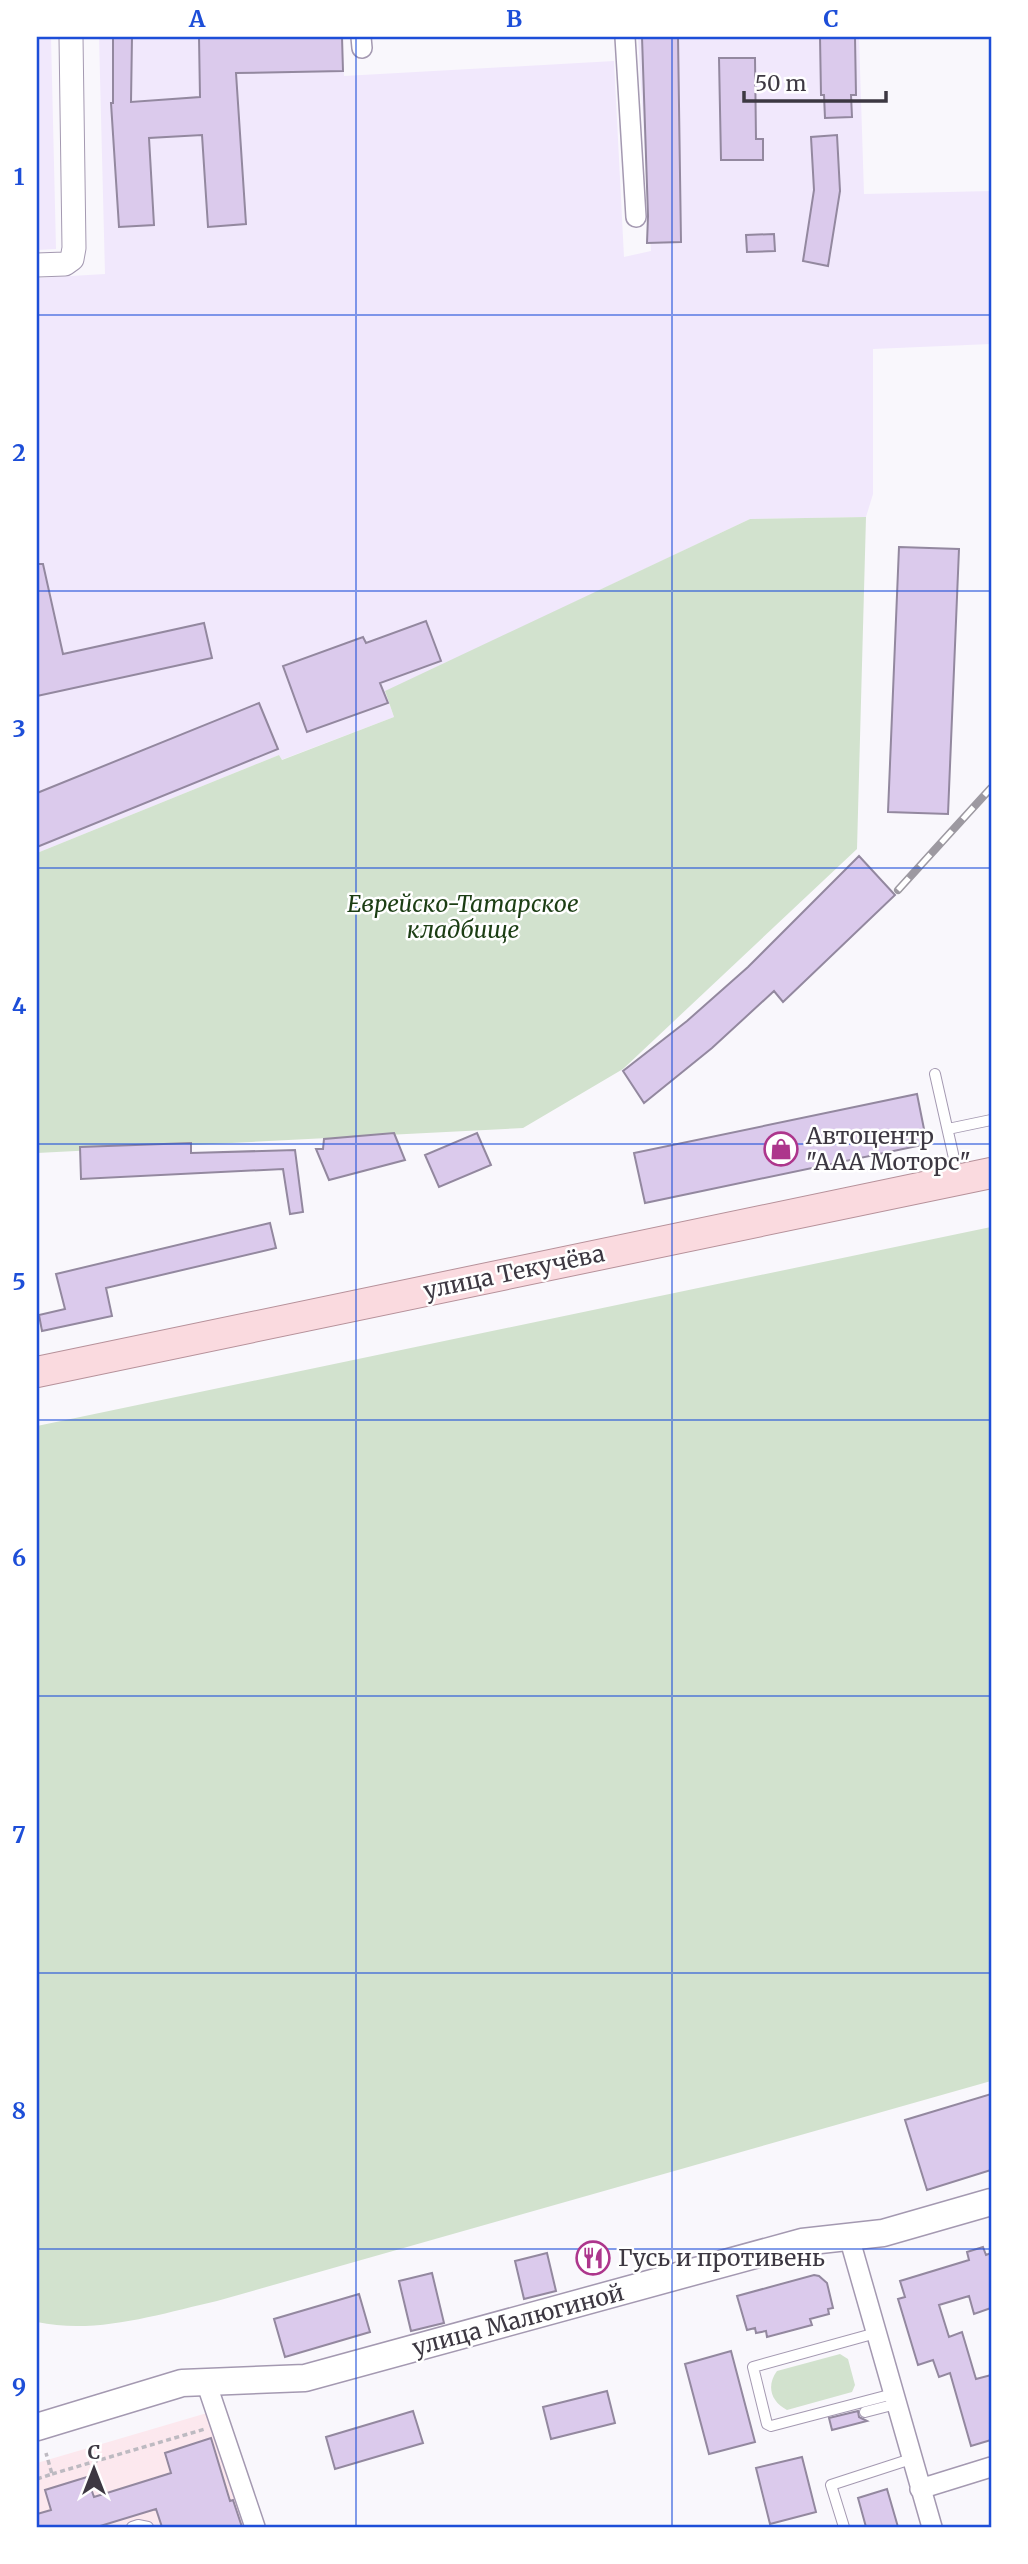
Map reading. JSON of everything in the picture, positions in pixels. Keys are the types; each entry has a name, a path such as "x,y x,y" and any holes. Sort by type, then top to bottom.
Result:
{"main road":[{"name":"улица Текучёва","path":"37,1372 991,1173"},
{"name":"улица Малюгиной","path":"37,2427 182,2383 305,2378 802,2242 883,2233 991,2202"}],"street":[{"path":"37,265 65,264 72,259 74,248 71,37"},
{"path":"625,37 636,217"},
{"path":"849,2237 932,2527"},
{"path":"206,2382 239,2490 255,2527"},
{"path":"920,2490 991,2467"}],"lane":[{"path":"935,1074 959,1180"},
{"path":"948,1129 991,1120"},
{"path":"876,2333 753,2367 767,2424 771,2426 894,2399"},
{"path":"865,2412 894,2399"},
{"path":"844,2527 831,2485 911,2459"},
{"path":"132,2527 148,2527"}],"path":[{"path":"37,2479 210,2429"},
{"path":"46,2453 52,2474"}],"shaded area":[{"path":"37,37 51,37 56,249 37,250"},
{"path":"99,37 342,37 344,76 614,61 624,257 651,251 638,37 859,37 864,194 991,191 991,344 873,349 873,494 866,517 750,519 385,692 394,717 281,760 279,755 37,853 37,278 105,274"},
{"path":"207,2413 230,2486 234,2485 247,2527 37,2527 37,2463"}],"green space":[{"name":"Еврейско-Татарское кладбище","path":"866,517 857,849 623,1069 523,1128 37,1153 37,853 279,755 282,760 394,717 385,691 750,519"},
{"path":"991,1227 991,2081 217,2301 150,2317 105,2324 82,2326 37,2322 37,1426"},
{"path":"840,2354 848,2359 855,2385 852,2392 787,2410 777,2403 771,2388 777,2371"}],"building":[{"path":"113,37 132,37 131,102 200,97 199,37 342,37 343,71 236,73 246,224 208,227 202,135 149,138 154,225 119,227 111,103"},
{"path":"642,37 678,37 681,242 647,243"},
{"path":"820,37 855,37 856,95 851,95 852,117 825,118 824,95 821,95"},
{"path":"719,58 755,58 756,139 763,139 763,160 721,160"},
{"path":"837,135 840,191 828,266 803,261 814,190 811,137"},
{"path":"774,234 775,251 747,252 746,235"},
{"path":"899,547 959,549 948,814 888,812"},
{"path":"37,564 43,564 63,654 204,623 212,658 37,696"},
{"path":"426,621 441,661 380,683 388,703 307,732 283,666 363,637 366,643"},
{"path":"259,703 278,749 37,847 37,793"},
{"path":"859,856 895,895 783,1002 774,991 712,1048 644,1103 623,1071 687,1021 748,967"},
{"name":"Автоцентр \"ААА Моторс\"","path":"917,1094 927,1144 645,1203 634,1153"},
{"path":"394,1133 405,1160 329,1180 316,1149 323,1149 324,1139"},
{"path":"477,1133 491,1165 439,1187 425,1155"},
{"path":"191,1143 191,1153 295,1150 303,1212 290,1214 283,1169 81,1179 80,1147"},
{"path":"270,1223 276,1248 106,1288 112,1316 42,1331 39,1315 65,1309 56,1274"},
{"path":"991,2094 991,2170 927,2190 905,2120"},
{"path":"983,2247 986,2255 991,2253 991,2308 974,2314 969,2296 939,2305 949,2337 962,2332 976,2379 991,2375 991,2440 971,2446 950,2373 939,2377 933,2360 918,2365 898,2299 905,2297 900,2281 969,2260 967,2252"},
{"path":"547,2253 556,2291 524,2299 515,2261"},
{"path":"432,2273 444,2323 411,2331 399,2281"},
{"path":"814,2275 827,2283 833,2308 828,2309 829,2314 810,2319 812,2325 767,2337 766,2331 756,2333 755,2328 747,2330 737,2296"},
{"path":"359,2294 370,2332 285,2357 274,2319"},
{"path":"731,2351 755,2442 709,2454 685,2364"},
{"path":"607,2391 615,2423 551,2439 543,2407"},
{"path":"413,2411 423,2443 335,2469 326,2437"},
{"path":"858,2411 859,2417 867,2421 832,2430 829,2418"},
{"path":"211,2438 230,2501 233,2500 242,2527 162,2527 156,2509 97,2527 37,2527 37,2514 51,2510 45,2490 87,2477 94,2497 171,2473 165,2453"},
{"path":"802,2457 816,2512 770,2524 756,2468"},
{"path":"887,2489 898,2527 866,2527 858,2498"}],"railway":[{"path":"898,890 991,788"}],"place":[{"name":"Автоцентр \"ААА Моторс\"","path":"781,1149"},
{"name":"Гусь и противень","path":"593,2258"}]}
